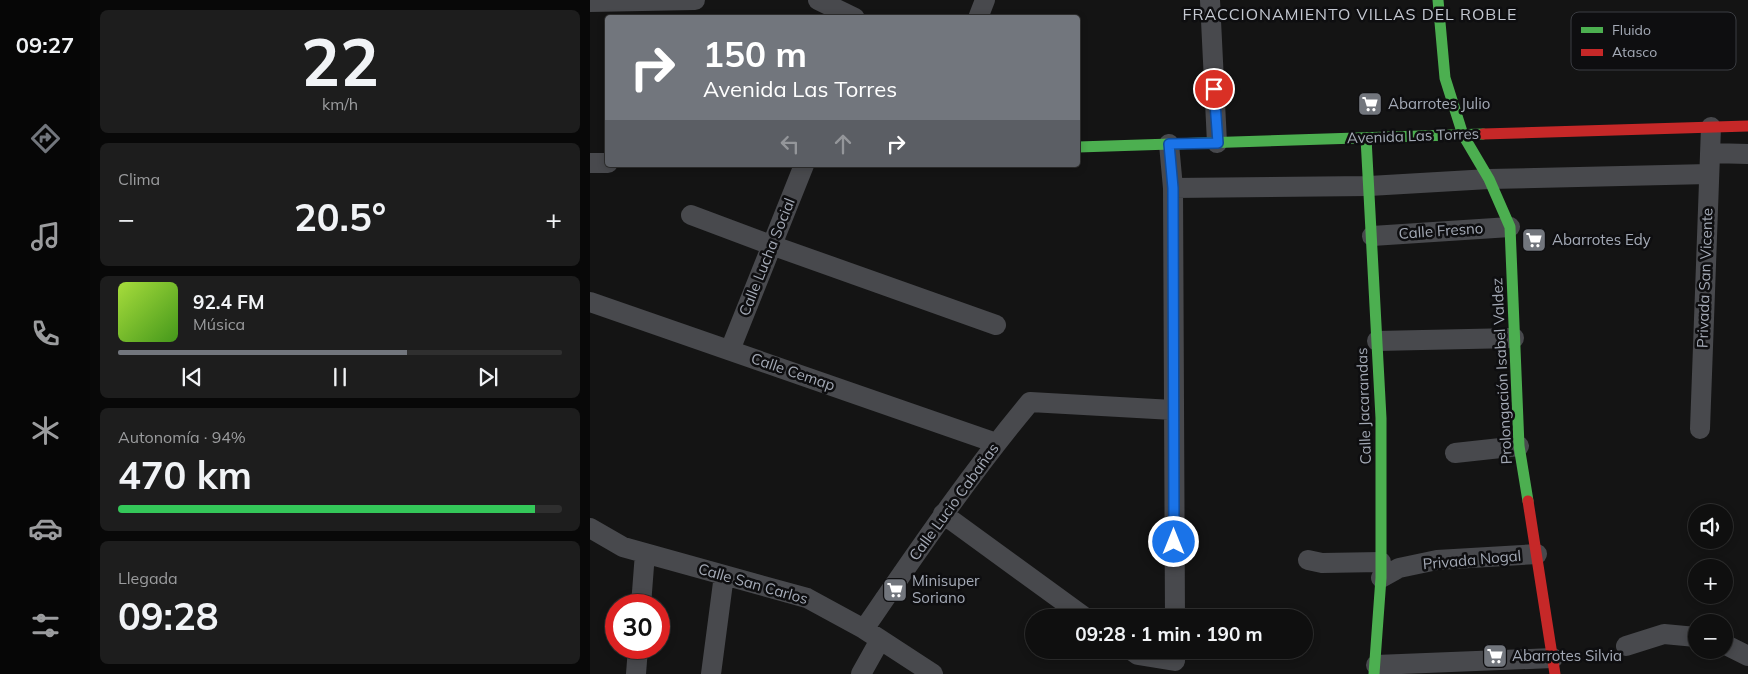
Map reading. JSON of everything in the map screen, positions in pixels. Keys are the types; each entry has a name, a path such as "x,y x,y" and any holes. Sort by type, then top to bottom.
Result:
{"street":[{"path":"590,2 695,0"},
{"path":"818,0 849,15"},
{"path":"979,15 985,0"},
{"path":"1210,0 1218,143"},
{"name":"Prolongación Isabel Valdez","path":"1438,0 1445,78 1463,135 1489,179 1510,227 1520,446 1554,666"},
{"name":"Avenida Las Torres","path":"1080,147 1748,126"},
{"name":"Privada San Vicente","path":"1700,428 1711,127"},
{"name":"Calle Jacarandas","path":"1366,138 1381,418 1381,570 1375,669"},
{"path":"1169,144 1173,188 1175,609"},
{"path":"1710,153 1748,154"},
{"path":"590,163 605,162"},
{"name":"Calle Lucha Social","path":"730,350 803,167"},
{"path":"1173,188 1370,186 1489,179 1709,174"},
{"path":"691,215 996,325"},
{"name":"Calle Fresno","path":"1372,236 1510,227"},
{"name":"Calle Cemap","path":"590,302 996,443"},
{"path":"1377,341 1514,338"},
{"name":"Calle Lucio Cabañas","path":"861,674 872,634 943,514 996,443 1030,402 1173,410"},
{"path":"1455,453 1520,446"},
{"path":"943,514 1074,609"},
{"name":"Calle San Carlos","path":"590,528 623,547 807,598 872,634 933,674"},
{"path":"642,594 645,553"},
{"name":"Privada Nogal","path":"1381,570 1437,560 1537,554"},
{"path":"1308,560 1381,570"},
{"path":"711,674 724,575"},
{"path":"1626,646 1664,634 1688,636"},
{"path":"1733,648 1748,656"},
{"path":"636,674 637,659"},
{"path":"1375,669 1554,666"}],"traffic: fast":[{"path":"1438,0 1445,78 1463,135 1489,179 1510,227 1519,446 1528,501"},
{"path":"1080,147 1483,134"},
{"path":"1366,138 1381,418 1381,578 1374,674"}],"traffic: jam":[{"path":"1483,134 1748,126"},
{"path":"1528,501 1555,674"}],"place":[{"name":"Abarrotes Julio","path":"1370,104"},
{"name":"Abarrotes Edy","path":"1534,240"},
{"name":"Minisuper Soriano","path":"895,590"},
{"name":"Abarrotes Silvia","path":"1495,656"}],"district":[{"name":"FRACCIONAMIENTO VILLAS DEL ROBLE","path":"1350,14"}],"route":[{"path":"1174,542 1173,188 1169,144 1218,143 1214,89"}]}
